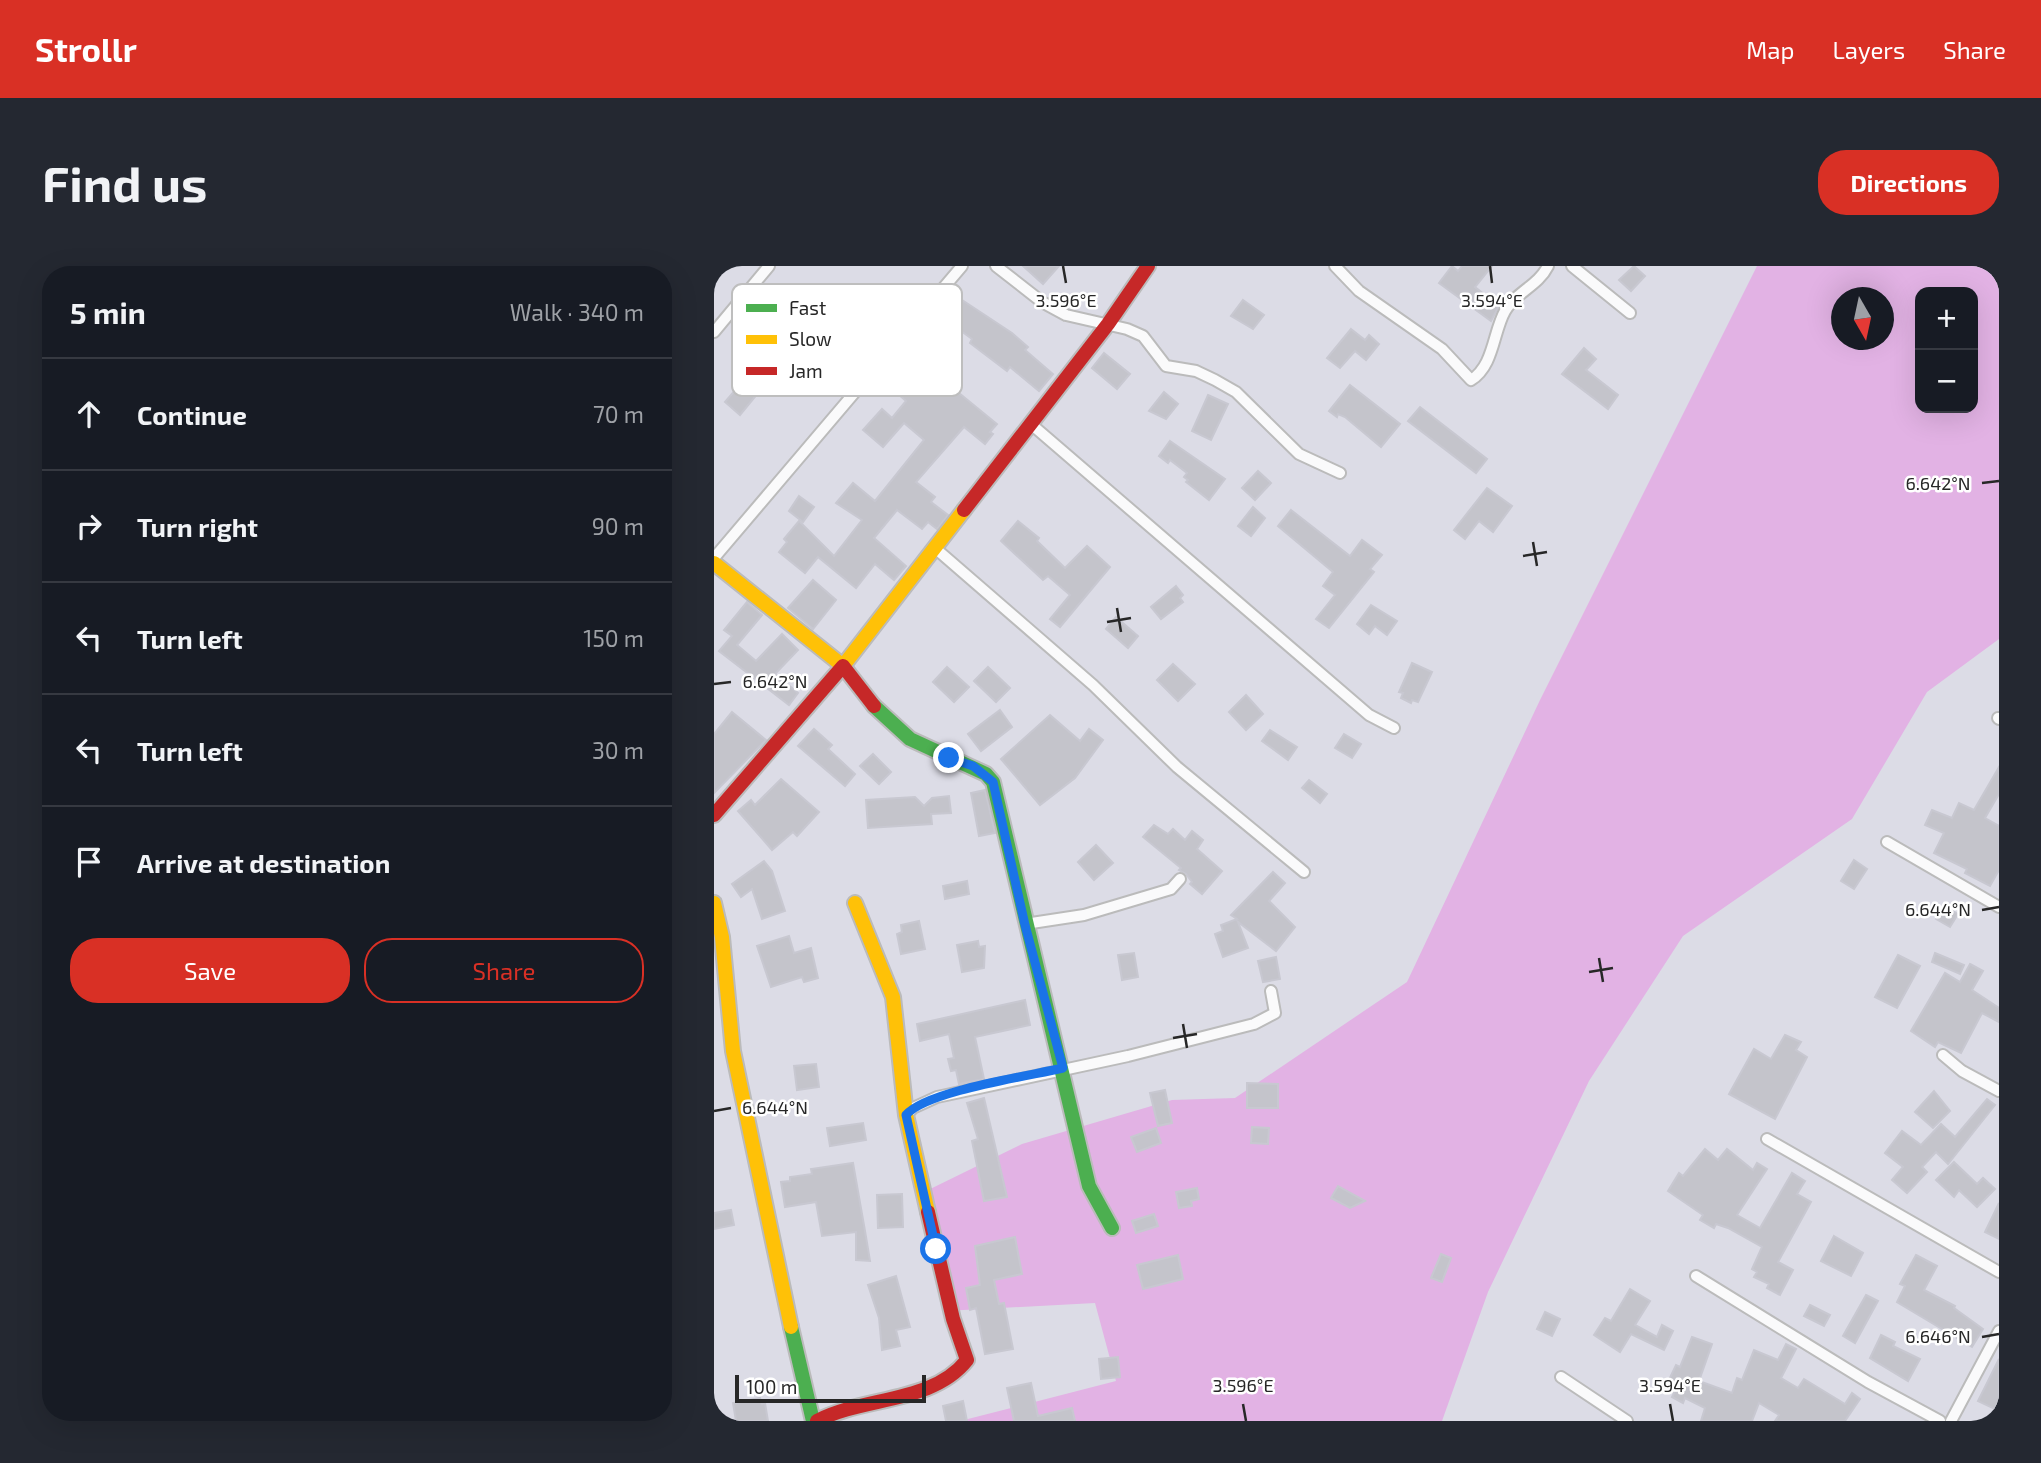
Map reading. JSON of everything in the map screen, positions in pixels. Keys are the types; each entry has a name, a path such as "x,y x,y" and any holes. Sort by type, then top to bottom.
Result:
{"street":[{"path":"754,284 769,266"},
{"path":"947,284 962,266"},
{"path":"996,266 1042,302 1066,315 1108,324 1143,336 1166,366 1196,371 1236,392 1299,454 1340,473"},
{"path":"714,815 843,666 1108,324 1132,285 1148,266"},
{"path":"1335,266 1359,290 1442,349 1471,380 1476,377 1492,350 1506,310 1541,280 1548,266"},
{"path":"1572,266 1630,313"},
{"path":"714,332 732,310"},
{"path":"854,396 714,561 843,666 870,702 910,739 973,766 993,782 1089,1186 1112,1228"},
{"path":"1031,424 1369,715 1394,728"},
{"path":"935,548 1093,685 1177,767 1304,872"},
{"path":"1887,842 1999,906"},
{"path":"1025,925 1084,915 1171,889 1180,879"},
{"path":"714,903 722,937 733,1051 780,1282 815,1421 840,1409 896,1397 950,1378 962,1371 967,1360 950,1307 906,1115 893,997 855,902"},
{"path":"906,1115 913,1108 936,1097 1128,1056 1254,1024 1275,1013 1271,991"},
{"path":"1943,1055 1962,1071 1999,1091"},
{"path":"1767,1139 1999,1272"},
{"path":"1696,1276 1868,1381 1940,1421"},
{"path":"1951,1421 1999,1331"},
{"path":"1561,1377 1627,1421"}],"shaded area":[{"path":"1757,266 1999,266 1999,639 1927,692 1852,819 1683,936 1589,1081 1488,1292 1442,1421 960,1421 1116,1381 1095,1303 945,1311 920,1194 1022,1144 1172,1100 1235,1098 1407,982 1540,700"}],"building":[{"path":"1023,266 1059,266 1043,284"},
{"path":"1452,266 1458,271 1462,266 1492,266 1475,287 1499,306 1491,321 1439,283"},
{"path":"1634,266 1645,276 1631,291 1619,280"},
{"path":"962,300 1012,333 1028,347 1025,350 1053,374 1039,391 1010,367 1007,371 970,343 972,339 962,332"},
{"path":"1243,300 1264,315 1253,329 1231,316"},
{"path":"1351,329 1365,340 1369,335 1379,344 1366,360 1355,351 1340,368 1327,358"},
{"path":"1584,348 1596,359 1586,370 1618,395 1608,409 1562,374"},
{"path":"1104,353 1130,374 1117,389 1092,368"},
{"path":"1350,385 1400,424 1381,447 1345,417 1338,414 1337,417 1329,411"},
{"path":"1164,392 1178,404 1166,419 1149,411"},
{"path":"732,394 756,396 740,415 725,402"},
{"path":"962,395 997,424 985,444 964,427 916,482 935,497 931,502 948,515 937,529 928,522 922,529 897,510 874,538 906,566 894,580 875,564 856,588 818,557 805,573 779,552 787,542 784,539 799,521 834,556 862,520 836,503 853,483 875,501 924,440 904,423 883,447 863,430 882,409 892,418 906,401 900,396"},
{"path":"1208,395 1228,404 1211,440 1192,431"},
{"path":"1420,407 1487,459 1476,473 1408,421"},
{"path":"1170,441 1225,479 1209,500 1186,482 1188,480 1184,477 1187,473 1170,460 1168,463 1159,456"},
{"path":"1258,471 1271,483 1255,500 1242,488"},
{"path":"1487,488 1512,506 1493,532 1479,521 1465,539 1454,530"},
{"path":"799,496 814,507 803,522 789,511"},
{"path":"1253,507 1265,518 1251,536 1238,526"},
{"path":"1291,510 1350,556 1362,540 1382,555 1370,569 1374,572 1329,628 1316,619 1335,595 1323,586 1333,572 1278,526"},
{"path":"1018,521 1039,538 1037,541 1065,568 1087,546 1110,567 1060,627 1050,619 1070,595 1048,576 1043,580 1001,541"},
{"path":"813,580 836,600 813,629 788,608"},
{"path":"1176,586 1183,595 1180,598 1183,602 1161,619 1151,607"},
{"path":"747,602 762,615 737,645 756,661 782,634 798,650 775,674 798,693 789,705 719,651 732,636 724,630"},
{"path":"1371,605 1397,621 1387,635 1375,626 1369,634 1357,624"},
{"path":"1116,617 1138,636 1128,648 1106,629"},
{"path":"1412,663 1432,672 1418,702 1412,700 1411,703 1401,698 1403,693 1399,692"},
{"path":"1173,664 1195,684 1178,701 1157,680"},
{"path":"947,667 969,687 954,702 933,682"},
{"path":"988,667 1010,688 996,702 974,681"},
{"path":"1246,695 1263,714 1246,730 1229,712"},
{"path":"1000,710 1012,727 981,751 968,734"},
{"path":"732,712 766,740 714,793 714,734"},
{"path":"1050,715 1080,741 1089,729 1103,740 1075,778 1040,805 1001,759"},
{"path":"814,729 832,745 828,749 855,774 845,786 798,746"},
{"path":"1270,730 1297,747 1288,760 1262,741"},
{"path":"1344,734 1361,744 1352,758 1335,748"},
{"path":"873,754 891,772 879,784 860,766"},
{"path":"1999,767 1999,794 1985,818 1999,826 1999,870 1990,886 1965,873 1967,869 1934,853 1944,833 1925,825 1932,810 1952,818 1959,803 1974,810"},
{"path":"781,779 819,812 797,836 793,832 772,850 738,811 751,800 755,805"},
{"path":"1309,780 1327,794 1320,803 1302,788"},
{"path":"985,790 995,833 979,836 971,793"},
{"path":"949,796 951,813 931,814 932,824 868,828 866,800 915,797 924,806 932,798"},
{"path":"1154,825 1168,834 1173,829 1185,840 1192,831 1203,840 1197,849 1222,871 1202,894 1190,884 1192,882 1186,874 1179,870 1181,868 1143,837"},
{"path":"1096,845 1113,863 1094,880 1078,862"},
{"path":"1854,860 1867,869 1854,889 1841,881"},
{"path":"764,861 772,871 785,911 762,919 752,889 741,897 732,884"},
{"path":"1273,872 1285,883 1269,901 1295,927 1276,951 1238,922 1248,948 1223,957 1215,934 1223,931 1221,925 1237,919 1231,915"},
{"path":"967,881 969,894 945,899 943,886"},
{"path":"1944,906 1958,914 1950,927 1936,919"},
{"path":"919,921 925,949 901,954 897,934 902,932 901,925"},
{"path":"789,936 794,953 811,948 818,978 804,982 802,977 771,987 757,946"},
{"path":"978,941 979,947 985,946 984,968 962,972 957,945"},
{"path":"1134,953 1138,977 1122,980 1118,955"},
{"path":"1935,953 1964,965 1960,974 1932,962"},
{"path":"1898,955 1920,966 1897,1008 1875,997"},
{"path":"1276,957 1280,979 1263,982 1258,961"},
{"path":"1970,964 1983,971 1972,990 1999,1008 1999,1022 1982,1013 1961,1053 1938,1042 1935,1047 1911,1031 1945,973 1960,982"},
{"path":"1025,1000 1030,1025 975,1037 984,1079 959,1084 956,1070 951,1071 948,1059 954,1058 949,1034 920,1041 917,1024"},
{"path":"1785,1035 1801,1042 1796,1050 1807,1057 1775,1119 1729,1094 1754,1049 1771,1059"},
{"path":"816,1064 819,1087 797,1090 794,1066"},
{"path":"1247,1083 1278,1084 1278,1108 1247,1108"},
{"path":"1165,1090 1172,1123 1158,1126 1150,1093"},
{"path":"1934,1091 1950,1111 1933,1128 1915,1112"},
{"path":"984,1098 1007,1197 984,1201 972,1141 978,1139 967,1103"},
{"path":"1987,1099 1995,1105 1948,1164 1936,1152 1922,1167 1927,1172 1907,1193 1892,1180 1903,1167 1885,1153 1902,1131 1921,1145 1941,1124 1955,1137"},
{"path":"863,1123 866,1140 830,1146 827,1128"},
{"path":"1252,1127 1269,1128 1268,1144 1251,1143"},
{"path":"1156,1128 1161,1143 1137,1152 1131,1137"},
{"path":"1705,1149 1718,1160 1727,1149 1753,1170 1757,1163 1767,1169 1737,1215 1760,1228 1792,1173 1805,1181 1797,1194 1811,1202 1778,1262 1793,1270 1780,1295 1767,1288 1769,1284 1754,1277 1757,1272 1752,1269 1762,1247 1728,1228 1716,1224 1714,1228 1700,1220 1703,1215 1668,1191 1679,1173 1683,1176"},
{"path":"1954,1162 1977,1184 1983,1178 1995,1189 1977,1207 1959,1190 1954,1197 1936,1180"},
{"path":"853,1163 870,1261 856,1260 856,1232 822,1236 816,1202 785,1207 781,1182 790,1181 790,1177 812,1174 811,1169"},
{"path":"1338,1186 1365,1201 1350,1208 1331,1198"},
{"path":"1197,1188 1199,1199 1191,1201 1192,1206 1179,1208 1176,1192"},
{"path":"902,1194 903,1227 878,1228 877,1195"},
{"path":"1999,1203 1999,1239 1985,1232"},
{"path":"731,1210 734,1225 714,1229 714,1213"},
{"path":"1154,1214 1158,1226 1136,1233 1132,1221"},
{"path":"1834,1236 1863,1253 1851,1276 1821,1261"},
{"path":"1015,1237 1022,1274 994,1280 999,1304 1004,1303 1013,1349 985,1354 976,1308 970,1310 966,1288 980,1285 975,1246"},
{"path":"1441,1254 1451,1258 1442,1282 1431,1278"},
{"path":"1178,1255 1183,1279 1143,1289 1137,1265"},
{"path":"1916,1255 1937,1266 1924,1290 1955,1306 1954,1308 1983,1329 1972,1347 1897,1302 1905,1286 1900,1284"},
{"path":"896,1276 910,1327 896,1330 900,1346 882,1350 879,1318 868,1285"},
{"path":"1630,1289 1650,1301 1635,1325 1657,1337 1662,1325 1673,1331 1664,1350 1631,1334 1620,1352 1594,1335 1605,1318 1611,1321"},
{"path":"1866,1295 1878,1301 1855,1343 1843,1336"},
{"path":"1810,1305 1830,1315 1824,1326 1804,1316"},
{"path":"1545,1312 1560,1319 1552,1336 1537,1329"},
{"path":"1881,1335 1895,1342 1893,1346 1920,1359 1908,1381 1870,1358"},
{"path":"1692,1337 1712,1344 1699,1381 1732,1393 1737,1378 1742,1380 1754,1350 1778,1360 1786,1344 1796,1349 1781,1378 1798,1388 1804,1379 1845,1404 1852,1393 1860,1399 1845,1421 1775,1421 1779,1415 1759,1403 1752,1421 1701,1421 1705,1408 1685,1398 1683,1403 1672,1397 1674,1393 1665,1388 1676,1365 1680,1367"},
{"path":"1118,1357 1120,1377 1101,1379 1099,1359"},
{"path":"1999,1359 1999,1411 1978,1401"},
{"path":"1031,1383 1038,1416 1072,1408 1075,1421 1014,1421 1007,1388"},
{"path":"760,1398 762,1404 765,1403 768,1421 736,1421 733,1403"},
{"path":"963,1401 967,1421 946,1421 943,1406"}],"traffic: fast":[{"path":"874,706 910,739 986,774 993,782 1089,1186 1112,1228"},
{"path":"791,1327 813,1421"}],"traffic: slow":[{"path":"714,563 843,666 964,510"},
{"path":"714,903 722,937 733,1051 791,1327"},
{"path":"855,903 893,997 906,1115 928,1212"}],"traffic: jam":[{"path":"964,510 1108,324 1148,266"},
{"path":"714,815 843,666 874,706"},
{"path":"817,1421 855,1407 896,1398 935,1385 967,1360 953,1319 928,1212"}],"route":[{"path":"936,1249 906,1115 913,1108 936,1097 1063,1068 1025,925 993,782 973,766 949,758"}]}
